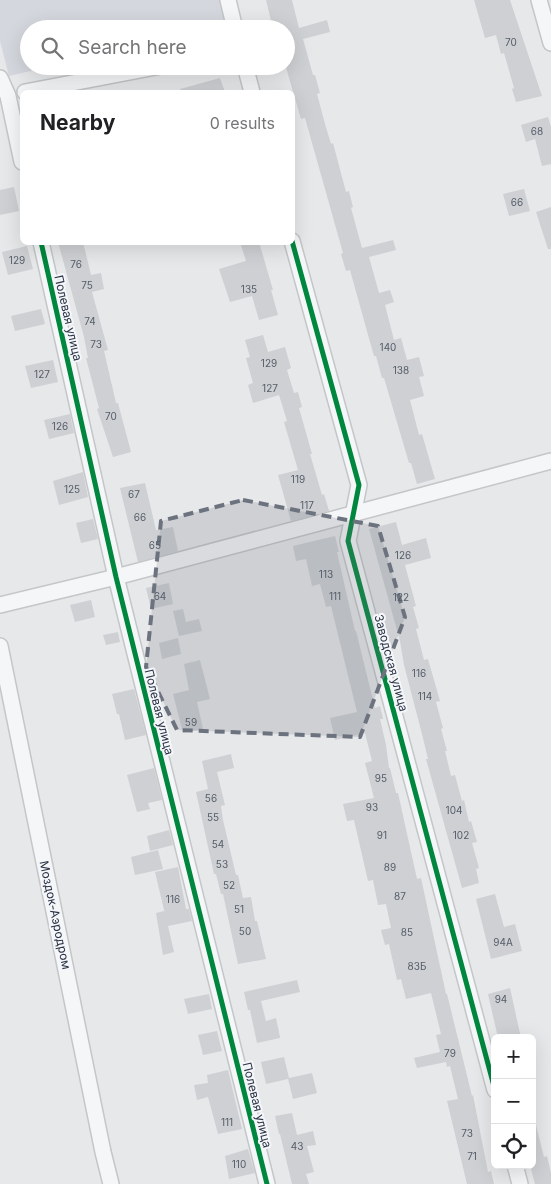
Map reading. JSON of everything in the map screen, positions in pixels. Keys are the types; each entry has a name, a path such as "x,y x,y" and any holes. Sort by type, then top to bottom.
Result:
{"street":[{"path":"228,0 233,20"},
{"path":"539,0 551,43"},
{"path":"39,90 115,75"},
{"path":"247,75 251,90"},
{"path":"0,78 14,95 20,145"},
{"name":"Полевая улица","path":"42,245 116,577 267,1184"},
{"name":"Заводская улица","path":"293,245 359,485 348,541 492,1079"},
{"path":"0,605 116,577 551,461"},
{"name":"Моздок-Аэродром","path":"0,646 111,1184"},
{"path":"516,1169 520,1184"}],"highlighted area":[{"path":"243,500 378,526 405,617 360,737 177,730 146,667 161,521"}],"shaded area":[{"path":"0,0 220,0 225,20 20,20 20,73 9,76 0,41"}],"building":[{"path":"266,0 292,0 299,28 327,20 330,32 303,39 320,93 317,94 331,144 333,143 346,192 349,191 353,207 351,208 362,248 393,240 396,250 369,257 379,293 390,290 394,302 385,305 394,340 401,338 407,360 419,357 424,376 419,377 424,396 410,400 419,435 422,434 435,479 417,484 384,378 382,378 376,356 374,356 350,270 346,271 341,254 343,253 305,118 301,119 295,98 295,90 293,90 288,75 295,75 295,20 271,20"},
{"path":"474,0 510,0 542,96 516,102 504,53 501,54 496,35 485,38"},
{"path":"220,78 224,90 180,90"},
{"path":"548,117 551,127 551,164 542,166 535,139 526,142 521,125"},
{"path":"14,187 19,211 0,215 0,190"},
{"path":"524,189 530,211 509,216 503,194"},
{"path":"551,207 551,249 548,249 536,212"},
{"path":"59,245 84,245 91,275 101,273 104,289 92,292 108,350 104,351 116,403 118,403 131,452 113,457 97,409 99,408 86,358 88,358"},
{"path":"241,245 260,245 278,315 259,320 252,296 230,302 219,269 246,261"},
{"path":"27,246 33,269 8,275 2,252"},
{"path":"41,309 45,324 15,331 11,316"},
{"path":"263,335 268,352 285,347 291,368 287,370 294,393 298,392 302,407 299,408 312,454 310,454 322,495 324,494 329,511 291,521 278,475 298,470 284,422 287,421 279,395 253,403 248,385 253,383 246,358 250,357 245,340"},
{"path":"53,360 58,382 31,388 25,366"},
{"path":"70,414 74,433 49,439 44,420"},
{"path":"83,472 88,497 59,505 53,481"},
{"path":"145,483 156,530 173,527 178,551 138,562 120,488"},
{"path":"93,519 98,539 81,543 76,523"},
{"path":"396,522 402,545 426,538 431,558 405,565 416,606 413,607 419,628 416,629 424,660 428,659 440,701 436,702 443,728 441,729 451,776 455,775 477,842 472,843 479,868 476,869 479,883 462,888 426,759 428,759 404,665 400,641 369,529"},
{"path":"335,536 355,631 375,708 380,706 383,719 380,719 389,768 396,793 398,793 417,879 421,878 446,994 473,1095 488,1172 491,1171 494,1184 467,1184 447,1101 458,1099 450,1066 447,1067 446,1062 417,1068 414,1058 440,1052 436,1035 441,1034 431,993 406,999 401,979 397,980 389,944 385,945 381,930 391,928 386,904 378,905 373,880 368,881 354,820 347,821 343,804 374,798 365,763 372,761 365,733 335,740 330,718 357,712 331,606 326,607 320,584 312,586 306,559 296,561 293,546"},
{"path":"169,583 173,604 151,609 146,588"},
{"path":"91,600 95,617 75,622 70,605"},
{"path":"183,609 186,622 199,619 202,631 179,636 173,611"},
{"path":"118,632 120,642 106,645 103,635"},
{"path":"178,638 181,654 162,659 159,643"},
{"path":"200,660 210,699 197,702 203,729 183,733 173,694 189,690 184,664"},
{"path":"134,689 146,735 125,740 112,694"},
{"path":"231,754 234,768 217,772 225,805 221,806 223,820 243,898 251,897 255,921 257,921 266,959 238,964 223,894 221,894 216,874 214,874 196,792 208,789 202,761"},
{"path":"154,768 162,800 148,803 150,809 137,812 127,775"},
{"path":"169,830 173,845 150,851 147,836"},
{"path":"158,850 163,869 135,875 131,857"},
{"path":"178,867 186,909 189,909 192,921 168,926 174,952 163,955 156,913 164,911 165,914 155,872"},
{"path":"495,894 504,927 515,924 522,951 491,959 476,899"},
{"path":"297,980 300,992 261,1001 266,1021 276,1018 280,1038 257,1043 244,992"},
{"path":"510,988 520,1034 497,1034 488,994"},
{"path":"209,994 212,1009 188,1014 184,999"},
{"path":"217,1031 222,1051 203,1055 198,1035"},
{"path":"284,1057 289,1078 312,1073 317,1093 293,1099 288,1079 266,1084 261,1062"},
{"path":"228,1070 242,1129 218,1134 208,1097 197,1100 194,1085 208,1083 207,1075"},
{"path":"292,1113 297,1135 313,1131 316,1145 307,1146 314,1172 306,1174 309,1184 292,1184 279,1134 275,1116"},
{"path":"536,1125 544,1157 547,1156 551,1173 551,1184 535,1184 531,1169 536,1169"},
{"path":"248,1149 255,1173 229,1179 225,1156"}],"cycle path":[{"path":"42,245 116,577 267,1184"},
{"path":"293,245 359,485 348,541 492,1079"}]}
